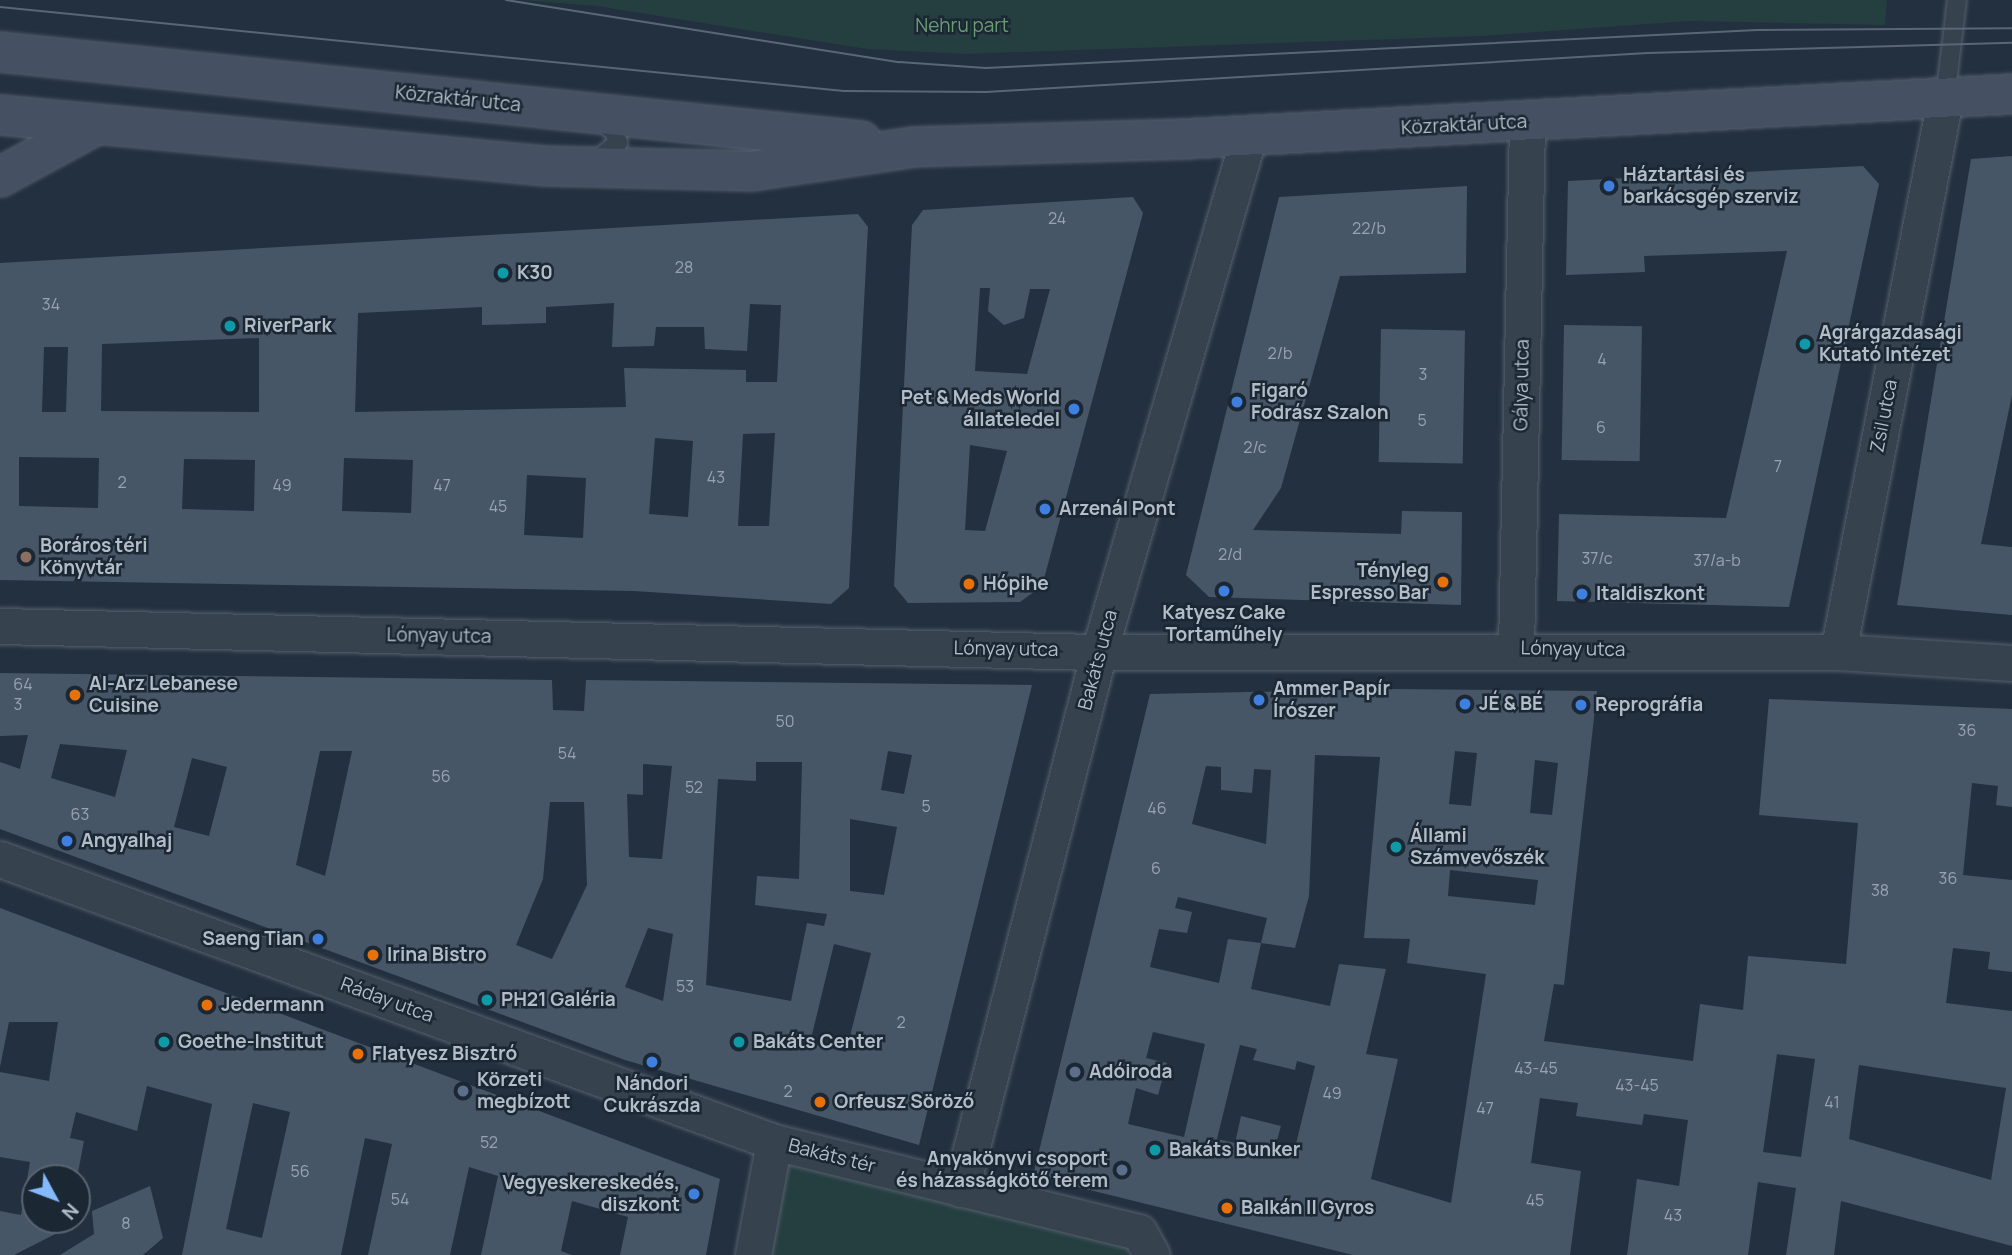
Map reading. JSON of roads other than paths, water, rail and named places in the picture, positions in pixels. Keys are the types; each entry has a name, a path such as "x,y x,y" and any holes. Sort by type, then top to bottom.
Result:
{"main road":[{"name":"Közraktár utca","path":"0,52 915,147"},
{"name":"Közraktár utca","path":"0,115 546,166 752,171 915,147 1527,122 2012,94"},
{"path":"0,177 96,125"}],"street":[{"name":"Zsil utca","path":"1838,652 1945,99"},
{"name":"Gálya utca","path":"1516,649 1527,122"},
{"name":"Bakáts utca","path":"961,1189 1099,652 1249,135"},
{"name":"Lónyay utca","path":"0,626 1099,652 1516,649 1838,652 2012,663"},
{"name":"Ráday utca","path":"0,859 774,1142"},
{"name":"Bakáts tér","path":"753,1255 774,1142 1139,1232 1152,1255"}],"lane":[{"path":"1945,99 1957,0"},
{"path":"546,166 595,162 618,143 603,122 555,109"}],"tram line":[{"path":"506,0 899,62 986,68 1757,30 2012,28"},
{"path":"0,7 844,91 986,92 1648,53 2012,43"}],"place":[{"name":"Háztartási és barkácsgép szerviz","path":"1609,186"},
{"name":"K30","path":"503,273"},
{"name":"RiverPark","path":"230,326"},
{"name":"Agrárgazdasági Kutató Intézet","path":"1805,344"},
{"name":"Figaró Fodrász Szalon","path":"1237,402"},
{"name":"Pet & Meds World állateledel","path":"1074,409"},
{"name":"Arzenál Pont","path":"1045,509"},
{"name":"Boráros téri Könyvtár","path":"26,557"},
{"name":"Tényleg Espresso Bar","path":"1443,582"},
{"name":"Hópihe","path":"969,584"},
{"name":"Katyesz Cake Tortaműhely","path":"1224,591"},
{"name":"Italdiszkont","path":"1582,594"},
{"name":"Al-Arz Lebanese Cuisine","path":"75,695"},
{"name":"Ammer Papír Írószer","path":"1259,700"},
{"name":"JÉ & BÉ","path":"1465,704"},
{"name":"Reprográfia","path":"1581,705"},
{"name":"Angyalhaj","path":"67,841"},
{"name":"Állami Számvevőszék","path":"1396,847"},
{"name":"Saeng Tian","path":"318,939"},
{"name":"Irina Bistro","path":"373,955"},
{"name":"PH21 Galéria","path":"487,1000"},
{"name":"Jedermann","path":"207,1005"},
{"name":"Goethe-Institut","path":"164,1042"},
{"name":"Bakáts Center","path":"739,1042"},
{"name":"Flatyesz Bisztró","path":"358,1054"},
{"name":"Nándori Cukrászda","path":"652,1062"},
{"name":"Adóiroda","path":"1075,1072"},
{"name":"Körzeti megbízott","path":"463,1091"},
{"name":"Orfeusz Söröző","path":"820,1102"},
{"name":"Bakáts Bunker","path":"1155,1150"},
{"name":"Anyakönyvi csoport és házasságkötő terem","path":"1122,1170"},
{"name":"Vegyeskereskedés, diszkont","path":"694,1194"},
{"name":"Balkán II Gyros","path":"1227,1208"}],"park label":[{"name":"Nehru part","path":"962,26"}]}
